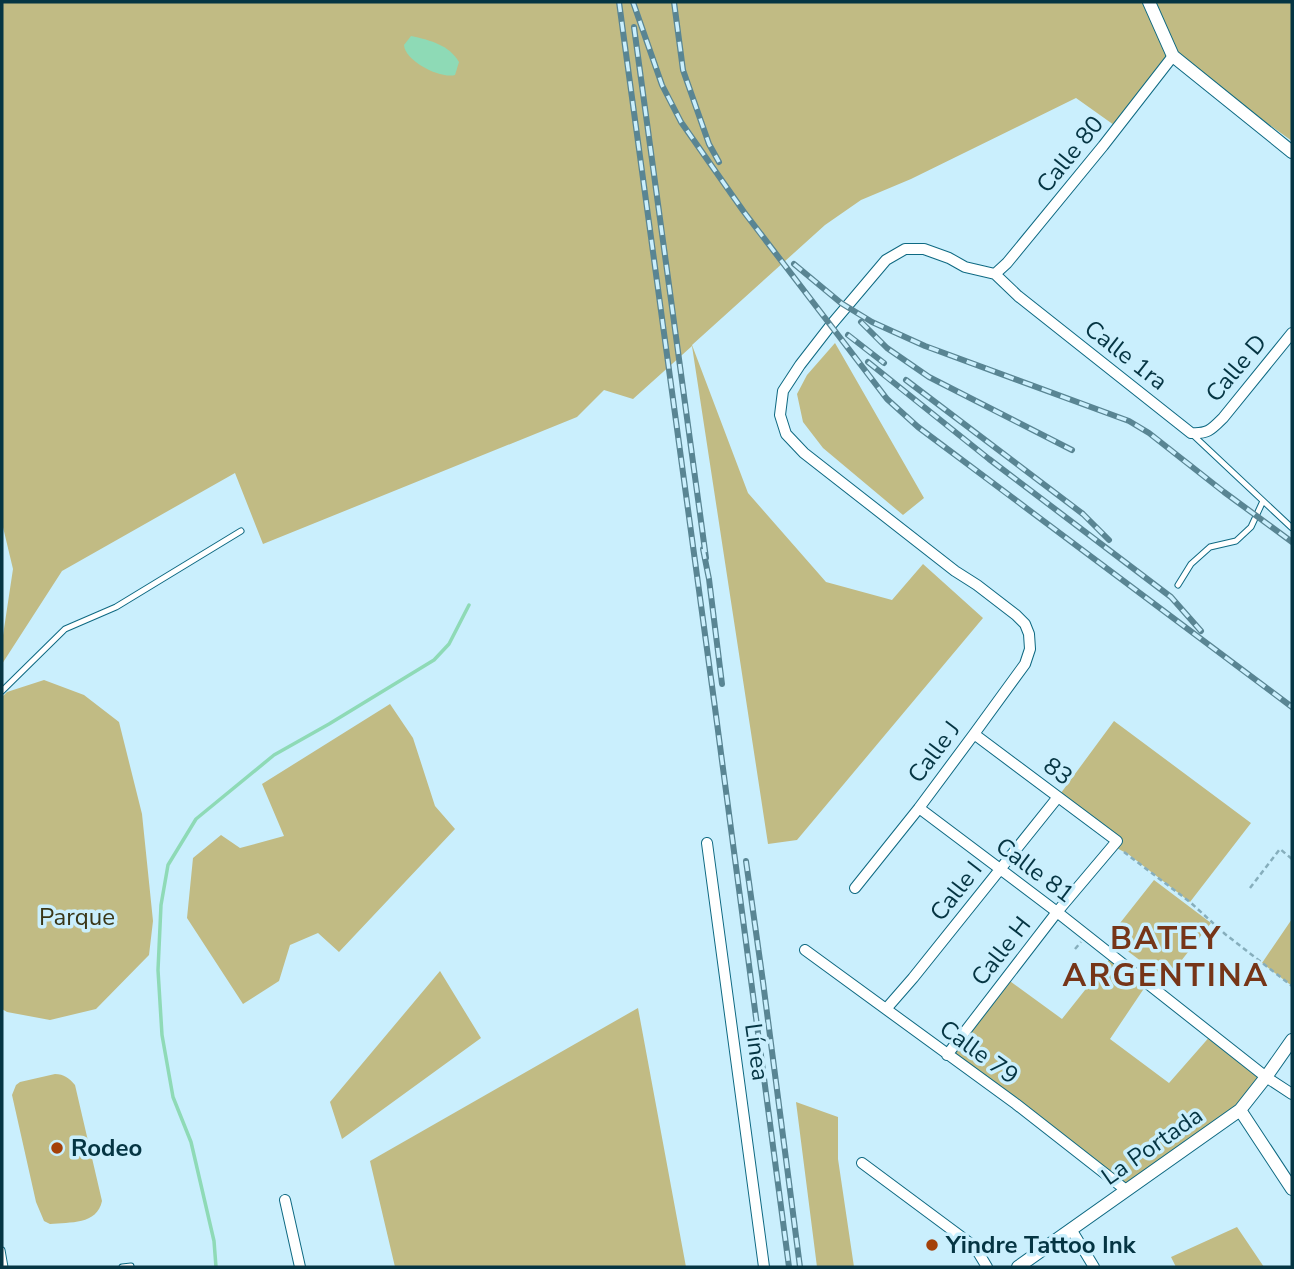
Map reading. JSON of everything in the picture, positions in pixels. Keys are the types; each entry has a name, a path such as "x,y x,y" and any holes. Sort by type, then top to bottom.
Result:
{"street":[{"path":"1149,2 1173,56 1292,152"},
{"name":"Calle 80","path":"995,274 1103,146 1173,56"},
{"name":"Calle J","path":"855,888 919,808 1024,664 1030,649 1029,634 1025,624 1016,615 804,453 786,434 780,415 783,391 851,299 886,260 905,249 924,249 965,267 995,274"},
{"name":"Calle 1ra","path":"995,274 1018,296 1191,433"},
{"name":"Calle D","path":"1191,433 1203,434 1212,429 1292,333"},
{"name":"83","path":"974,734 1114,843"},
{"name":"Calle I","path":"886,1009 1058,797"},
{"name":"Calle 81","path":"919,808 1057,912 1266,1077 1292,1094"},
{"name":"Línea","path":"707,843 764,1267"},
{"name":"Calle H","path":"947,1055 1114,843"},
{"name":"Calle 79","path":"805,950 1016,1104 1126,1190"},
{"name":"La Portada","path":"1018,1267 1240,1110 1292,1040"},
{"path":"1240,1110 1292,1189"},
{"path":"862,1163 975,1247 986,1267"},
{"path":"285,1200 300,1267"},
{"path":"1071,1229 1094,1267"}],"lane":[{"path":"1191,433 1292,527"},
{"path":"1178,585 1191,564 1210,547 1236,541 1251,527 1263,501"},
{"path":"2,691 65,629 116,607 241,531"},
{"path":"2,1250 5,1267"},
{"path":"122,1267 131,1266"}],"path":[{"path":"1114,843 1292,986"},
{"path":"1251,888 1280,849 1292,859"}],"green space":[{"path":"2,2 1292,2 1292,141 1173,56 1114,125 1076,98 911,179 861,200 825,225 692,345 748,493 826,582 892,600 923,564 983,618 797,840 768,844 692,346 633,399 604,390 577,417 263,544 235,473 62,571 2,664 2,642 13,569 2,523"},
{"path":"835,343 924,498 903,515 823,448 803,422 797,394 807,375"},
{"name":"Parque","path":"44,680 84,695 119,722 142,814 153,921 149,955 96,1009 50,1020 2,1009 2,697 7,692"},
{"path":"390,704 413,738 435,806 455,829 339,952 318,933 290,945 279,981 243,1004 187,918 193,858 221,835 240,848 284,836 262,784"},
{"path":"1114,721 1251,823 1190,902 1128,854 1111,845 1116,841 1058,797"},
{"path":"1154,880 1211,923 1166,980 1109,937"},
{"path":"1292,919 1292,986 1262,963"},
{"path":"1112,956 1147,984 1110,1039 1169,1083 1212,1034 1266,1077 1240,1110 1126,1190 947,1055 1007,979 1062,1019"},
{"path":"440,971 481,1038 342,1139 330,1102"},
{"path":"638,1008 686,1267 395,1267 370,1161"},
{"name":"Rodeo","path":"55,1074 66,1077 75,1085 102,1201 99,1209 89,1218 50,1224 44,1221 36,1202 12,1095 20,1082"},
{"path":"796,1102 838,1117 838,1159 854,1267 817,1267"},
{"path":"1237,1227 1264,1267 1176,1267 1171,1257"}],"shaded area":[{"path":"411,36 450,51 459,62 455,75 449,76 424,68 410,57 404,45"}],"waterway":[{"path":"216,1267 214,1241 191,1142 173,1097 162,1035 158,970 161,905 168,865 196,819 274,755 434,660 449,644 469,605"}],"railway":[{"path":"619,2 789,1267"},
{"path":"633,2 662,85 681,122 744,212 887,399 918,427 1292,707"},
{"path":"674,2 683,70 709,144 719,162"},
{"path":"634,27 706,558"},
{"path":"794,264 841,303 872,322 925,346 1129,421 1149,433 1292,542"},
{"path":"861,322 887,348 929,377 1072,450"},
{"path":"848,335 884,363"},
{"path":"868,362 989,459 1171,597 1201,631"},
{"path":"906,380 1083,514 1109,540"},
{"path":"703,549 722,684"},
{"path":"746,861 800,1267"}],"place":[{"name":"Rodeo","path":"57,1148"},
{"name":"Yindre Tattoo Ink","path":"932,1245"}],"district":[{"name":"BATEY ARGENTINA","path":"1166,956"}]}
